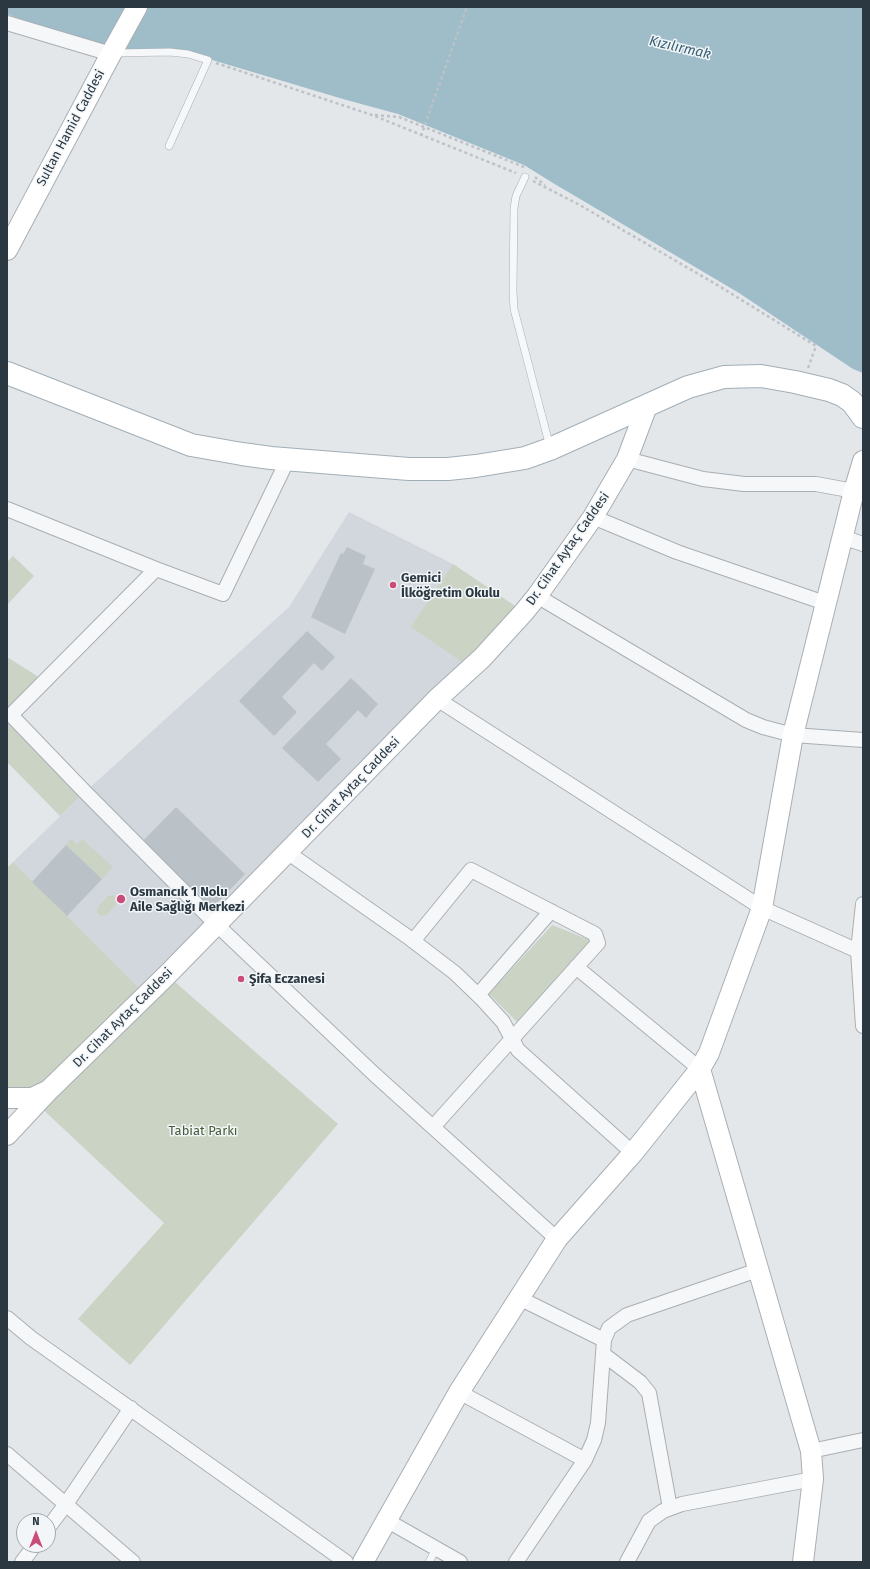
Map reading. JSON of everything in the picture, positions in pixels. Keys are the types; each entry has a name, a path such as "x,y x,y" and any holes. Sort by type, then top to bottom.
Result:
{"main road":[{"path":"7,373 191,445 242,454 409,469 448,469 499,463 525,458 550,449 688,387 709,380 737,376 761,376 803,384 836,393 852,402 863,417"}],"street":[{"name":"Sultan Hamid Caddesi","path":"7,250 137,7"},
{"path":"7,23 111,54"},
{"name":"Dr. Cihat Aytaç Caddesi","path":"7,1135 49,1090 167,975 437,699 494,646 537,596 593,517 627,459 647,406"},
{"path":"7,509 156,569 223,594 288,459"},
{"path":"627,459 703,479 744,484 816,484 854,491"},
{"path":"363,1562 459,1392 557,1239 633,1153 700,1069 709,1053 762,908 793,735 825,603 863,461"},
{"path":"593,517 678,552 825,603"},
{"path":"842,537 863,544"},
{"path":"156,569 11,715 216,924 374,1074 557,1239"},
{"path":"537,596 730,712 763,727 793,735 863,740"},
{"path":"437,699 762,908 858,951"},
{"path":"287,852 413,941 455,973 503,1022 518,1050 633,1153"},
{"path":"413,941 471,870 595,934 598,944 433,1127"},
{"path":"863,904 858,951 863,1026"},
{"path":"478,995 551,911"},
{"path":"576,967 700,1069 811,1451 813,1480 803,1562"},
{"path":"7,1098 32,1098 49,1090"},
{"path":"7,1107 10,1117 7,1135"},
{"path":"516,1562 585,1460 594,1440 598,1423 603,1347 608,1328 627,1315 758,1270"},
{"path":"519,1298 603,1347 640,1382 649,1393 670,1508"},
{"path":"7,1318 31,1338 346,1562"},
{"path":"459,1392 585,1460"},
{"path":"56,1517 131,1408"},
{"path":"811,1451 863,1440"},
{"path":"7,1454 133,1562"},
{"path":"627,1562 649,1521 663,1511 682,1504 813,1480"},
{"path":"386,1520 460,1562"},
{"path":"22,1562 29,1553"}],"lane":[{"path":"111,54 170,52 188,54 208,60 169,146"},
{"path":"528,175 516,196 514,208 514,309 550,449"},
{"path":"429,1562 436,1549"}],"path":[{"path":"421,136 467,7"},
{"path":"208,60 372,115 421,136 528,175 719,286 816,346 808,365"},
{"path":"372,115 398,117 525,168"},
{"path":"528,175 549,188"}],"shaded area":[{"path":"349,512 453,564 524,612 146,995 13,862 85,792 289,607"}],"green space":[{"path":"13,556 34,576 7,605 7,562"},
{"path":"453,564 524,612 471,668 411,627"},
{"path":"7,657 45,681 11,714 85,792 60,816 7,762"},
{"path":"71,839 77,845 82,839 113,867 102,879 66,845"},
{"name":"Tabiat Parkı","path":"13,862 146,995 167,975 338,1124 130,1365 78,1319 164,1223 36,1103 7,1098 7,868"},
{"path":"112,895 117,899 116,904 107,915 99,915 97,912 98,907 108,896"},
{"path":"552,925 590,940 589,944 517,1022 489,994"}],"water":[{"name":"Kızılırmak","path":"7,7 863,7 863,373 853,369 739,293 524,165 398,114 209,59 188,54 111,54 7,14"}],"building":[{"path":"347,547 366,556 363,564 375,569 345,634 311,617 341,553 343,554"},
{"path":"307,631 335,657 322,671 314,663 282,697 297,712 274,736 239,701"},
{"path":"351,678 378,704 366,718 358,710 326,744 341,759 318,782 282,748"},
{"path":"176,807 245,874 212,908 143,841"},
{"path":"66,845 102,879 67,916 32,882"}],"place":[{"name":"Gemici İlköğretim Okulu","path":"393,585"},
{"name":"Osmancık 1 Nolu Aile Sağlığı Merkezi","path":"121,899"},
{"name":"Şifa Eczanesi","path":"241,979"}]}
